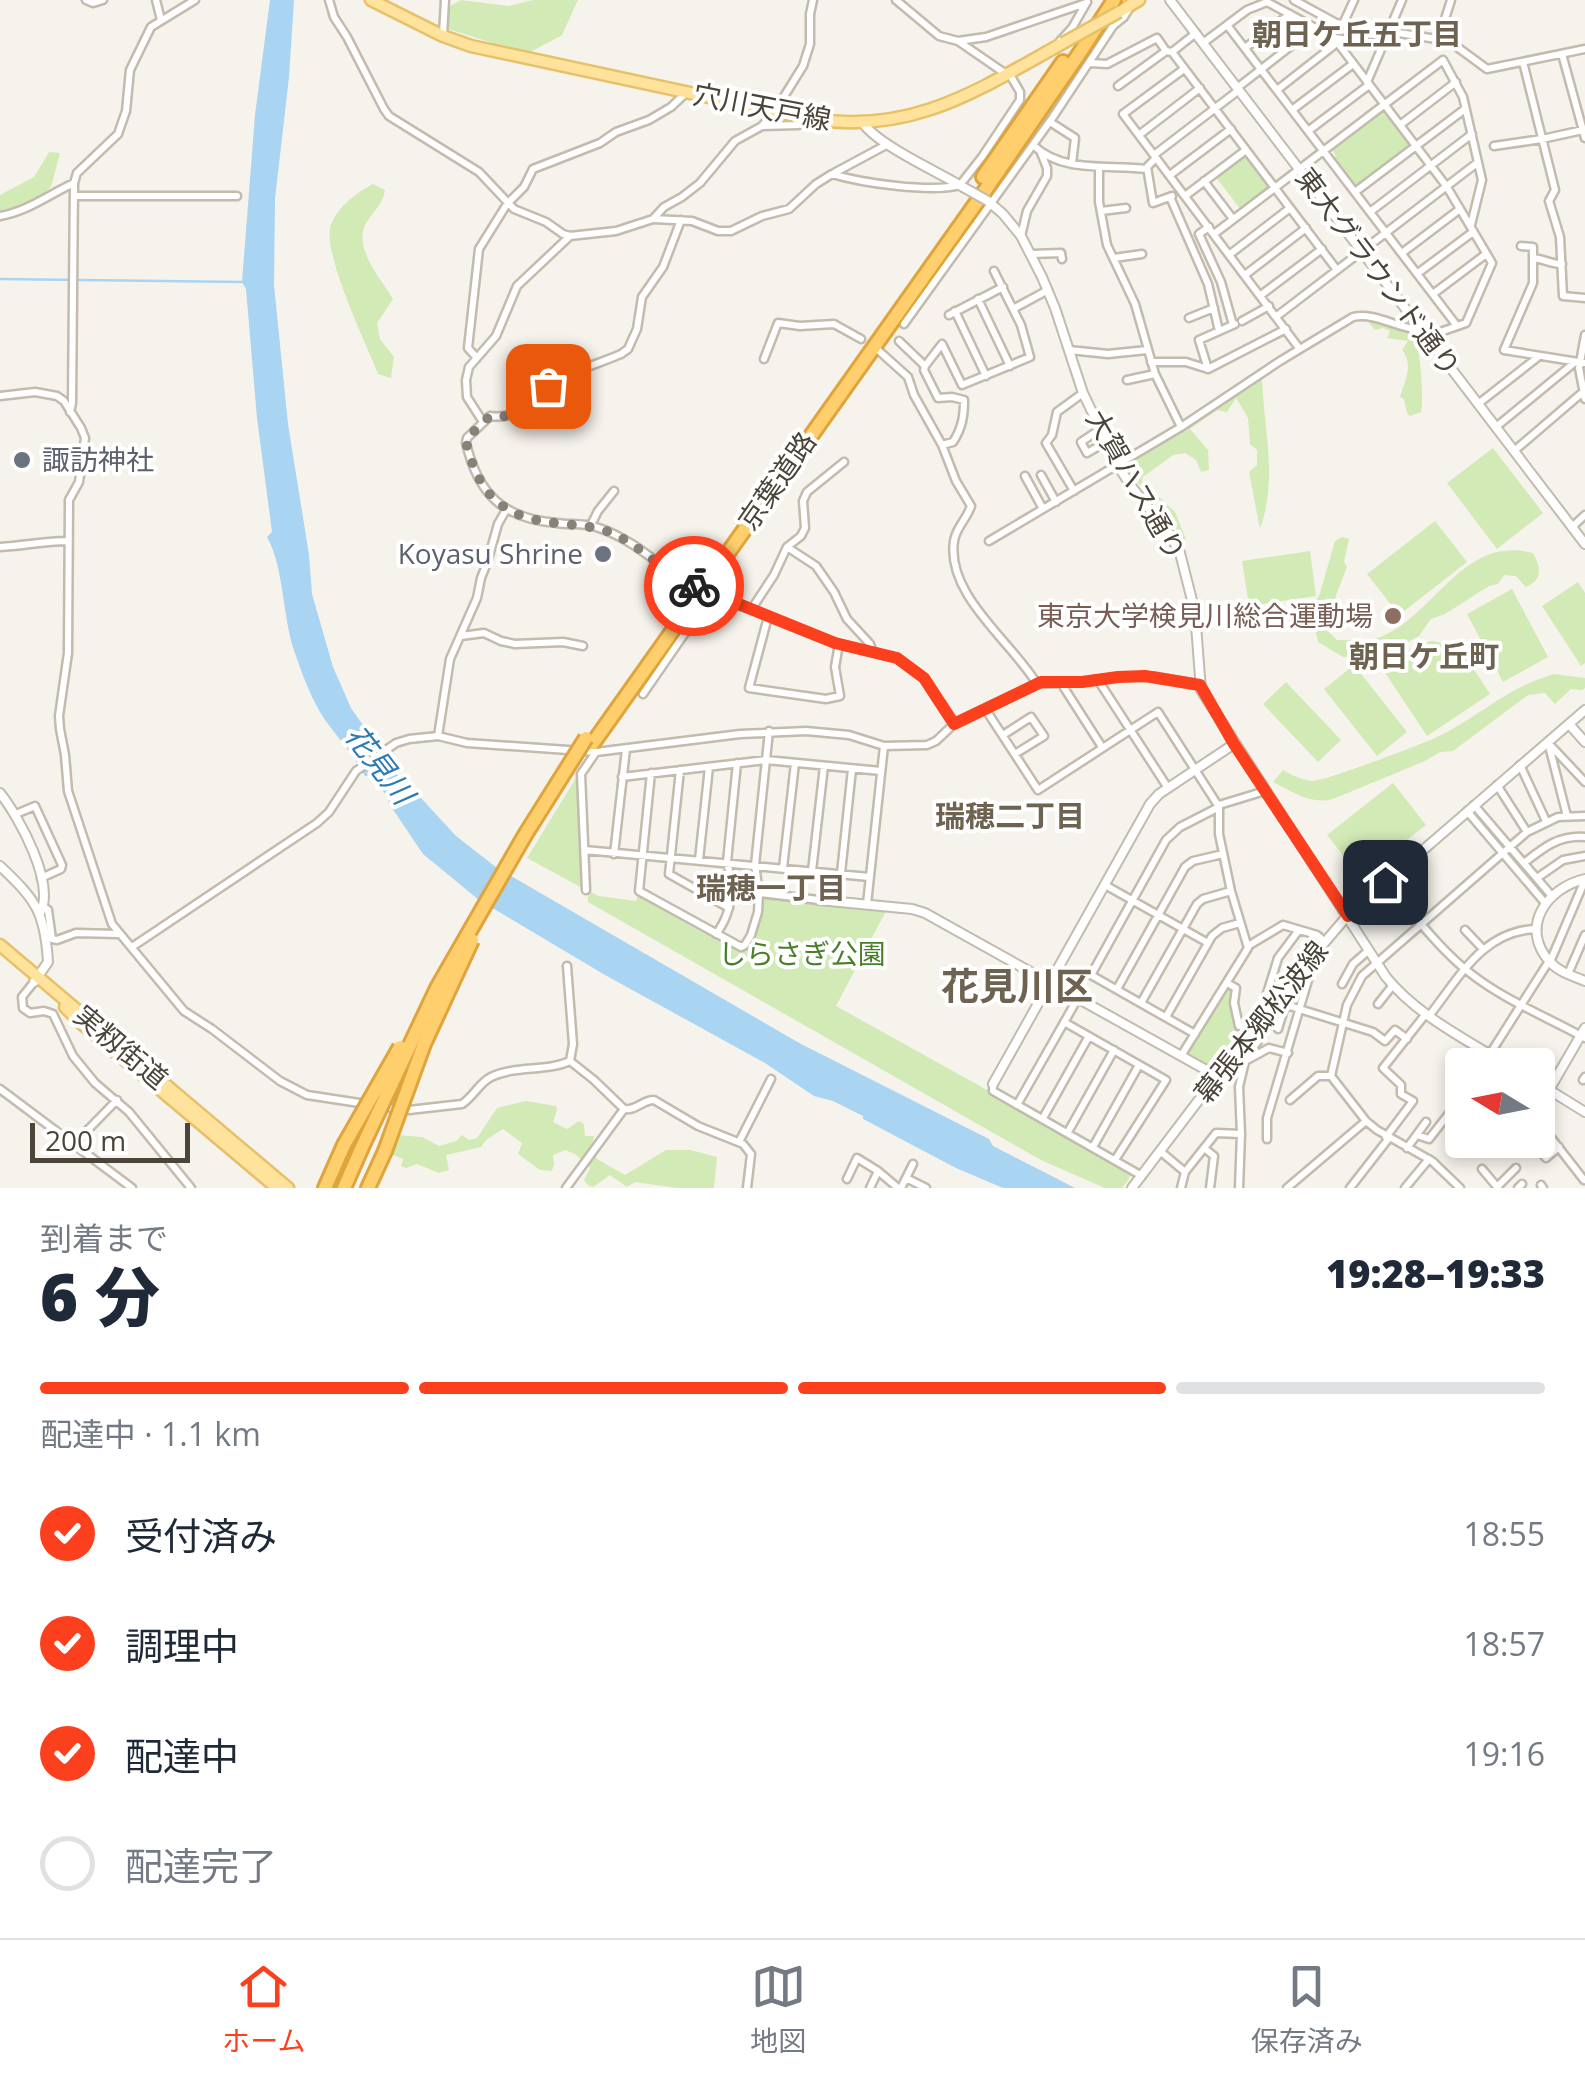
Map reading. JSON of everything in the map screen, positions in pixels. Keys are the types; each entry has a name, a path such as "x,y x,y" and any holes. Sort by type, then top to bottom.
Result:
{"highway":[{"name":"京葉道路","path":"344,1188 470,936 591,744 1104,0"},
{"name":"京葉道路","path":"591,744 1116,6"},
{"path":"325,1188 344,1144 470,936"},
{"path":"368,1188 470,936"},
{"name":"京葉道路","path":"352,1188 365,1149"}],"main road":[{"name":"穴川天戸線","path":"371,0 443,36 500,52 811,118 864,123 930,111 1060,45 1116,6 1136,2"},
{"name":"実籾街道","path":"0,945 276,1188"},
{"name":"実籾街道","path":"0,954 288,1188"}],"street":[{"path":"86,0 103,0"},
{"path":"156,0 161,20"},
{"path":"70,412 77,173 118,134 126,111 130,70 151,27 195,0"},
{"path":"329,0 334,17 384,110 479,172 514,210 570,236 616,231 652,219 700,222 718,231 740,228 762,216 789,209 816,184 888,144"},
{"path":"443,36 445,0"},
{"path":"652,219 700,182 735,141 762,126 776,111 806,59 813,0"},
{"path":"832,174 904,186 962,186 1020,100 1020,92 1008,73 958,41 938,36 896,0"},
{"name":"東大グラウンド通り","path":"1170,0 1585,544"},
{"path":"1294,0 1336,23 1439,38 1456,45 1487,68 1585,49"},
{"path":"1343,24 1354,0"},
{"path":"1308,130 1368,83 1402,0"},
{"path":"1439,38 1452,0"},
{"path":"958,41 986,37 1087,2"},
{"path":"1060,45 1087,2"},
{"path":"904,324 1034,145 1113,26 1136,2"},
{"path":"1203,43 1247,10 1268,2 1336,40 1384,45"},
{"path":"1246,48 1290,14"},
{"path":"1227,25 1456,326"},
{"path":"1220,331 1208,284 1172,196 1153,202 1147,169 1155,156 1314,28"},
{"path":"1118,86 1196,33"},
{"path":"1089,63 1107,64 1157,38 1200,88 1337,270"},
{"path":"989,541 1181,427 1300,348 1360,316 1424,334 1466,323 1492,263 1447,187 1336,40"},
{"path":"1276,90 1336,40"},
{"path":"1494,146 1584,128 1581,105 1562,54"},
{"path":"1237,323 1199,234 1233,219 1443,60 1463,97 1482,180 1472,229 1418,274"},
{"path":"1523,62 1555,190 1549,202 1560,236 1563,296 1585,298"},
{"path":"1292,110 1353,64"},
{"path":"1184,69 1123,114 1300,348"},
{"path":"1400,125 1456,82"},
{"path":"1139,135 1200,88"},
{"path":"476,357 468,348 478,249 533,170 649,120 687,92"},
{"path":"1355,192 1465,108"},
{"path":"762,126 798,126 811,118"},
{"path":"1050,122 1075,138 1072,164"},
{"name":"大賀ハス通り","path":"864,123 888,144 989,202 1020,236 1048,290 1083,393 1117,464 1180,553 1194,612 1200,685 1234,744 1393,985 1427,1016 1480,1048"},
{"path":"1170,175 1231,128"},
{"path":"1370,212 1472,134"},
{"path":"1020,236 1027,210 1047,176 1047,168 1034,145"},
{"path":"1185,196 1246,150"},
{"path":"1040,152 1072,164 1147,169"},
{"path":"1277,316 1478,164"},
{"path":"1100,168 1107,245 1135,304 1150,362 1181,427"},
{"path":"1204,181 1233,219"},
{"path":"0,216 20,213 74,183"},
{"path":"74,196 236,196"},
{"path":"1101,210 1126,208"},
{"path":"1229,255 1290,208"},
{"path":"1402,253 1460,209"},
{"path":"681,220 664,267 642,297 637,329 628,349 554,382 515,413 490,416 483,422 466,442 477,479 506,510 548,522 590,526 636,546 682,581 711,594 839,644 897,658 924,678 954,724"},
{"path":"1245,275 1306,228"},
{"path":"483,422 467,397 468,367 496,336 517,286 570,236"},
{"path":"1521,246 1533,247 1533,283 1504,350 1580,363"},
{"path":"1261,296 1322,249"},
{"path":"1031,254 1061,253 1062,259"},
{"path":"1114,258 1142,254"},
{"path":"1433,294 1486,254"},
{"path":"1533,258 1562,264"},
{"path":"942,445 953,442 960,431 964,400 938,398 924,370 942,344 962,386 1030,358 1026,339 994,271"},
{"path":"986,376 952,313 1003,287"},
{"path":"1013,309 1048,290"},
{"path":"978,298 1010,366"},
{"path":"1208,369 1199,340 1269,306"},
{"path":"1189,318 1214,308"},
{"path":"764,358 778,322 800,326 834,324 860,339"},
{"path":"1150,362 1186,362 1208,369 1286,329"},
{"path":"1514,451 1584,395 1580,363 1585,335"},
{"path":"898,341 925,366"},
{"path":"878,350 906,374 971,506 956,530 954,570 1037,684"},
{"path":"1068,350 1108,354 1147,350"},
{"path":"1478,404 1539,356"},
{"path":"1496,427 1580,363"},
{"path":"1127,380 1156,374"},
{"path":"0,396 35,392 56,396 64,401 81,428 84,448 79,482 69,500 68,653 59,716 68,791 107,913 118,934 184,1011 280,1081 307,1095 410,1110 453,1106 469,1099 488,1078 570,1062"},
{"path":"1074,490 1046,443 1052,435 1056,412 1083,393"},
{"path":"1100,430 1081,442 1088,452 1106,442"},
{"path":"751,610 787,547 805,528 803,501 807,492 844,462"},
{"path":"1042,475 1056,502"},
{"path":"1025,476 1044,509"},
{"path":"590,526 614,491"},
{"path":"438,736 450,658 477,598 480,578 506,510"},
{"path":"1572,527 1585,515"},
{"path":"0,548 44,540 68,541"},
{"path":"787,547 816,566 847,619 873,651"},
{"path":"643,694 711,594"},
{"path":"768,616 749,688 826,699 840,696 835,667 839,644"},
{"path":"460,636 484,633 516,644 563,642 583,646"},
{"path":"132,947 317,822 329,812 356,771 409,738 438,736 467,743 591,744 626,749 770,731 831,732 884,746 927,746 954,724 1037,684 1154,677 1200,685"},
{"path":"1098,680 1168,788"},
{"path":"1061,683 1102,748"},
{"path":"986,710 1038,790 1158,712 1219,806 1219,834 1247,953 1181,1056"},
{"name":"幕張本郷松波線","path":"1132,1188 1348,916 1585,710"},
{"path":"1003,735 1030,717 1044,736 1015,754"},
{"path":"1569,724 1585,742"},
{"path":"652,773 639,890 741,948 755,922 759,893 755,865 770,731"},
{"path":"586,890 580,774 591,744"},
{"path":"1142,1176 993,1091 993,1084 1150,804 1234,744"},
{"path":"1549,744 1585,782"},
{"path":"1549,744 1567,816"},
{"path":"867,904 884,746"},
{"path":"614,854 626,749"},
{"path":"622,776 766,760 881,772"},
{"path":"716,934 730,908 732,889 727,862 737,763"},
{"path":"783,868 795,763"},
{"path":"812,870 824,766"},
{"path":"1520,766 1546,821"},
{"path":"698,860 708,767"},
{"path":"841,873 852,768"},
{"path":"680,770 669,874 730,908"},
{"path":"1497,785 1528,832"},
{"path":"1196,1034 1091,974 1170,835 1219,806 1266,791"},
{"path":"0,793 16,814 41,878 48,962 21,1004 30,1013 48,1011 54,1015 73,1056 95,1083 117,1100 191,1188"},
{"path":"16,814 36,806 62,865 41,878"},
{"path":"1471,808 1537,878 1548,899"},
{"path":"1471,808 1503,853 1548,899"},
{"path":"1331,1076 1343,1024 1362,976 1528,832 1546,821 1585,816"},
{"path":"1524,863 1557,840 1585,837"},
{"path":"584,850 869,877"},
{"path":"1116,989 1185,867 1224,854"},
{"path":"1537,878 1563,860 1585,856"},
{"path":"0,866 42,910 48,910 52,939 76,932 118,934"},
{"path":"0,881 9,875"},
{"path":"1585,878 1561,888 1548,899 1538,929 1549,961 1585,982"},
{"path":"1494,1048 1549,961 1585,878"},
{"path":"1385,882 1466,970 1521,1004 1584,1034 1555,1080"},
{"path":"1105,885 1208,943"},
{"path":"1141,1003 1197,904 1231,891"},
{"path":"759,893 925,913 1218,1076"},
{"path":"1166,1017 1216,931 1240,923"},
{"path":"1248,946 1283,924 1317,935 1324,942"},
{"path":"1350,1188 1413,1102 1401,1094 1401,1085 1384,1068 1483,950 1502,936 1538,929"},
{"path":"1278,1029 1278,958 1299,930"},
{"path":"1465,930 1483,950"},
{"path":"1568,974 1585,936"},
{"path":"1342,984 1353,964 1369,950"},
{"path":"567,966 570,1062"},
{"path":"1268,1139 1266,1118 1309,977 1304,968"},
{"path":"1228,983 1236,988 1234,1003 1239,1026 1250,1025"},
{"path":"1378,1004 1393,985"},
{"path":"1017,1105 1078,998"},
{"path":"1259,1007 1275,1004 1300,1010 1373,1032 1385,1041 1395,1030 1407,1038"},
{"path":"1064,1022 1166,1080 1115,1160"},
{"path":"1043,1118 1089,1036"},
{"path":"1239,1188 1239,1087 1246,1060 1262,1036"},
{"path":"1246,1060 1268,1048 1288,1053"},
{"path":"1068,1133 1114,1050"},
{"path":"570,1062 624,1109"},
{"path":"1093,1147 1139,1064"},
{"path":"1290,1100 1318,1076 1331,1076"},
{"path":"1331,1076 1366,1121 1429,1159 1460,1188"},
{"path":"739,1142 771,1080"},
{"path":"0,1088 132,1188"},
{"path":"1555,1094 1585,1112"},
{"path":"74,1144 117,1100"},
{"path":"566,1188 624,1109 646,1100 654,1100 698,1126 749,1148 747,1188"},
{"path":"1407,1148 1422,1129 1429,1139 1445,1119"},
{"path":"1287,1188 1366,1121"},
{"path":"1182,1188 1185,1172 1216,1133 1241,1134"},
{"path":"1555,1144 1585,1180 1579,1188"},
{"path":"1555,1150 1559,1147"},
{"path":"1204,1148 1214,1156 1210,1188"},
{"path":"1160,1151 1185,1172"},
{"path":"846,1179 857,1158 899,1188 913,1164"},
{"path":"1405,1188 1429,1159"},
{"path":"1482,1169 1498,1187 1516,1168"},
{"path":"870,1188 878,1170"},
{"path":"1480,1188 1490,1177"},
{"path":"906,1178 926,1188"}],"green space":[{"path":"461,0 509,6 533,0 578,0 562,35 527,54 448,29 444,21 450,6"},
{"path":"1386,110 1410,147 1357,187 1353,186 1333,159 1336,156 1331,148"},
{"path":"49,152 60,153 51,187 31,206 0,218 0,195 34,177"},
{"path":"1243,154 1271,184 1270,189 1241,210 1215,176"},
{"path":"373,184 385,190 365,225 363,244 370,264 393,299 377,323 380,339 394,357 391,378 378,374 340,280 330,243 330,229 341,208"},
{"path":"1372,320 1402,328 1414,338 1421,370 1421,412 1410,416 1400,397 1408,367 1402,350 1408,341 1387,338 1390,331 1375,330 1369,323"},
{"path":"1262,379 1269,472 1260,529 1249,472 1257,465 1257,450 1250,444 1248,418 1236,398 1227,412 1217,410 1190,429 1208,450 1209,470 1201,472 1196,460 1185,453 1173,455 1143,477 1142,481 1175,512 1184,540 1125,464"},
{"path":"1493,448 1543,513 1497,549 1447,483"},
{"path":"1435,521 1467,562 1399,615 1367,574"},
{"path":"1349,539 1344,562 1347,567 1336,595 1329,632 1337,640 1383,636 1402,625 1469,565 1488,555 1509,550 1533,553 1539,573 1526,587 1516,576 1504,575 1498,584 1431,619 1419,636 1392,651 1366,658 1343,657 1318,642 1311,611 1335,541"},
{"path":"1310,551 1316,596 1249,606 1242,561"},
{"path":"1578,582 1585,593 1585,663 1581,666 1542,606"},
{"path":"1512,589 1548,657 1503,682 1467,614"},
{"path":"1431,641 1459,653 1490,694 1427,736 1382,668"},
{"path":"1354,665 1407,732 1377,756 1324,689"},
{"path":"1554,674 1585,678 1585,688 1571,689 1555,704 1545,693 1528,695 1453,751 1440,752 1333,799 1309,799 1273,782 1283,770 1304,780 1320,780 1413,747 1452,729 1507,694"},
{"path":"1286,682 1341,740 1318,762 1263,704"},
{"path":"579,773 584,889 527,858"},
{"path":"1393,783 1426,825 1360,877 1327,835"},
{"name":"しらさぎ公園","path":"588,891 636,901 638,893 739,949 745,949 754,933 765,899 886,911 836,1006 1131,1170 1129,1179 1122,1188 1105,1188 1041,1160 588,902"},
{"path":"1227,989 1233,991 1238,1041 1219,1066 1210,1068 1187,1051"},
{"path":"526,1101 556,1106 553,1122 567,1129 579,1121 584,1124 585,1136 594,1136 592,1145 597,1159 625,1175 666,1150 691,1150 717,1157 714,1188 635,1182 627,1187 610,1175 589,1186 584,1180 590,1168 575,1154 565,1150 553,1155 552,1171 540,1170 518,1154 522,1143 503,1129 481,1147 446,1155 449,1170 439,1173 417,1164 406,1168 401,1166 403,1159 388,1153 398,1135 422,1137 439,1146 462,1135 469,1140 477,1138 497,1108"}],"water":[{"name":"花見川","path":"270,0 294,0 275,199 274,285 288,424 312,594 333,667 351,708 386,762 456,836 497,868 801,1044 989,1139 993,1146 1075,1188 1003,1188 956,1168 863,1116 814,1096 765,1063 479,900 423,854 388,802 390,799 365,776 325,720 291,642 277,564 267,537 272,532 246,289 242,282 255,115"}],"waterway":[{"path":"0,279 243,282"}],"way so far":[{"path":"548,386 515,413 490,416 467,438 477,479 506,510 548,522 597,527 636,546 680,580 694,586"}],"place":[{"name":"諏訪神社","path":"22,460"},
{"name":"Koyasu Shrine","path":"603,554"},
{"name":"東京大学検見川総合運動場","path":"1393,616"}],"district":[{"name":"朝日ケ丘五丁目","path":"1357,35"},
{"name":"朝日ケ丘町","path":"1424,657"},
{"name":"瑞穂二丁目","path":"1010,817"},
{"name":"瑞穂一丁目","path":"771,889"},
{"name":"花見川区","path":"1017,987"}],"route":[{"path":"694,586 835,643 897,658 924,678 954,724 1041,682 1145,676 1200,685 1234,744 1348,916 1385,882"}]}
